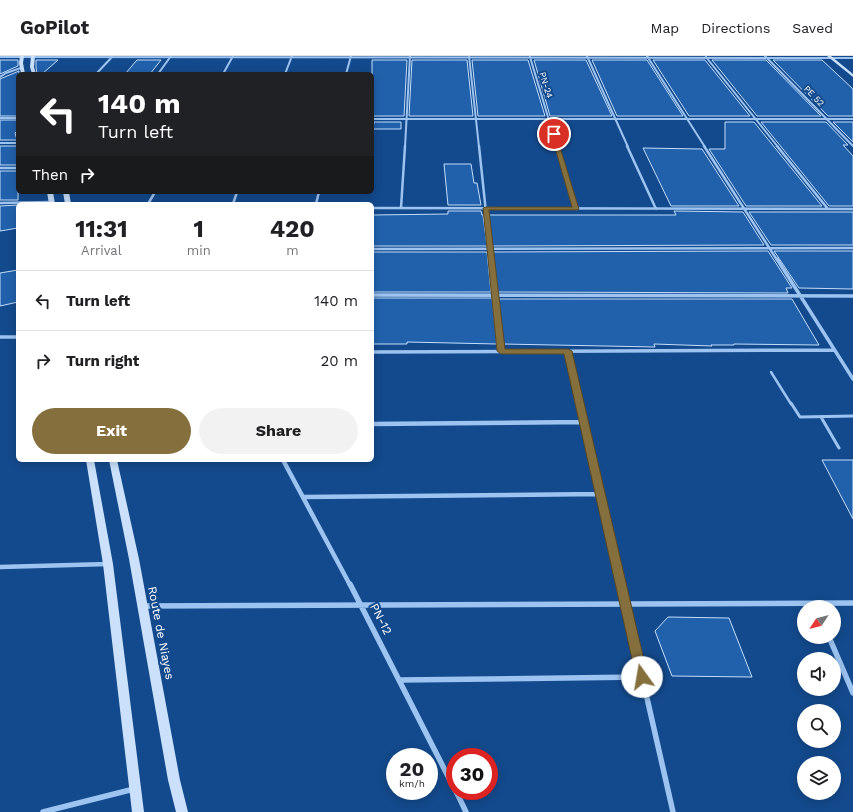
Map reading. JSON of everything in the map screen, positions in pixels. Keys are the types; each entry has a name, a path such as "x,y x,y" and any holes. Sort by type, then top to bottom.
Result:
{"main road":[{"path":"22,57 21,68 22,72"},
{"path":"33,57 32,67 33,72"},
{"path":"830,57 853,76"},
{"path":"90,462 108,564 137,788 138,812"},
{"name":"Route de Niayes","path":"113,462 134,559 141,606 174,780 182,812"}],"street":[{"path":"0,57 853,58"},
{"path":"98,72 112,57"},
{"path":"159,72 170,57"},
{"path":"224,72 233,57"},
{"path":"286,72 292,57"},
{"path":"346,72 350,57"},
{"path":"401,208 410,57"},
{"path":"469,57 501,351"},
{"path":"587,57 656,209"},
{"path":"648,57 853,379"},
{"path":"706,57 828,209"},
{"name":"PE 52","path":"766,57 853,146"},
{"name":"PN-24","path":"530,58 576,209"},
{"path":"0,77 6,72 21,68"},
{"path":"0,118 16,118"},
{"path":"374,119 853,119"},
{"path":"0,143 16,143"},
{"path":"0,168 16,168"},
{"path":"0,203 16,203"},
{"path":"374,208 853,209"},
{"path":"374,249 853,248"},
{"path":"374,295 853,296"},
{"path":"0,337 16,337"},
{"path":"374,352 834,350"},
{"path":"568,351 673,812"},
{"path":"374,424 584,422"},
{"name":"PN-12","path":"284,462 362,606 446,772"},
{"path":"304,497 600,494"},
{"path":"0,567 108,564"},
{"path":"841,604 853,603"},
{"path":"141,606 797,605"},
{"path":"832,644 853,693"},
{"path":"400,680 642,677"},
{"path":"44,812 137,788"},
{"name":"PN-12","path":"460,800 466,812"}],"lane":[{"path":"771,372 800,417 853,416"},
{"path":"821,417 839,448"}],"building":[{"path":"0,60 18,60 18,66 0,74"},
{"path":"36,60 58,60 44,72 37,72"},
{"path":"137,60 161,60 152,72 127,72"},
{"path":"372,60 407,60 404,116 374,116 374,72 372,72"},
{"path":"412,60 467,60 473,116 409,116"},
{"path":"472,60 528,60 545,116 478,116"},
{"path":"534,60 586,60 612,116 550,116"},
{"path":"592,60 647,60 683,116 617,116"},
{"path":"653,60 705,60 750,116 689,116"},
{"path":"712,60 766,60 821,116 757,116"},
{"path":"773,60 822,60 853,89 853,116 828,116"},
{"path":"16,72 16,116 0,116 0,79"},
{"path":"0,120 16,120 16,140 0,140"},
{"path":"374,122 401,122 401,129 374,129"},
{"path":"725,122 754,122 822,206 746,206 709,149 725,149"},
{"path":"761,122 826,122 848,145 843,145 853,156 853,206 829,206"},
{"path":"833,122 853,122 853,142"},
{"path":"0,146 16,146 16,165 0,165"},
{"path":"643,148 702,149 739,206 671,206"},
{"path":"444,164 471,164 474,183 477,183 481,205 448,205"},
{"path":"0,171 16,171 16,194 18,194 18,200 0,200"},
{"path":"16,205 16,228 0,231 0,206"},
{"path":"448,211 481,211 483,215 487,246 374,246 374,215 448,214"},
{"path":"674,211 743,212 764,245 492,246 489,215 676,215"},
{"path":"749,212 853,212 853,245 771,245"},
{"path":"768,251 792,288 786,288 788,293 498,292 493,252"},
{"path":"774,251 853,251 853,289 799,288"},
{"path":"374,252 487,252 491,292 374,292"},
{"path":"16,270 16,302 0,306 0,273"},
{"path":"374,298 492,298 497,344 407,342 407,344 374,344"},
{"path":"499,299 792,299 819,345 734,344 711,345 712,346 654,344 655,347 503,344"},
{"path":"822,460 853,460 853,519"},
{"path":"668,617 729,618 752,677 672,676 655,631"}],"route":[{"path":"554,134 576,209 486,208 501,351 568,351 642,677"}]}
